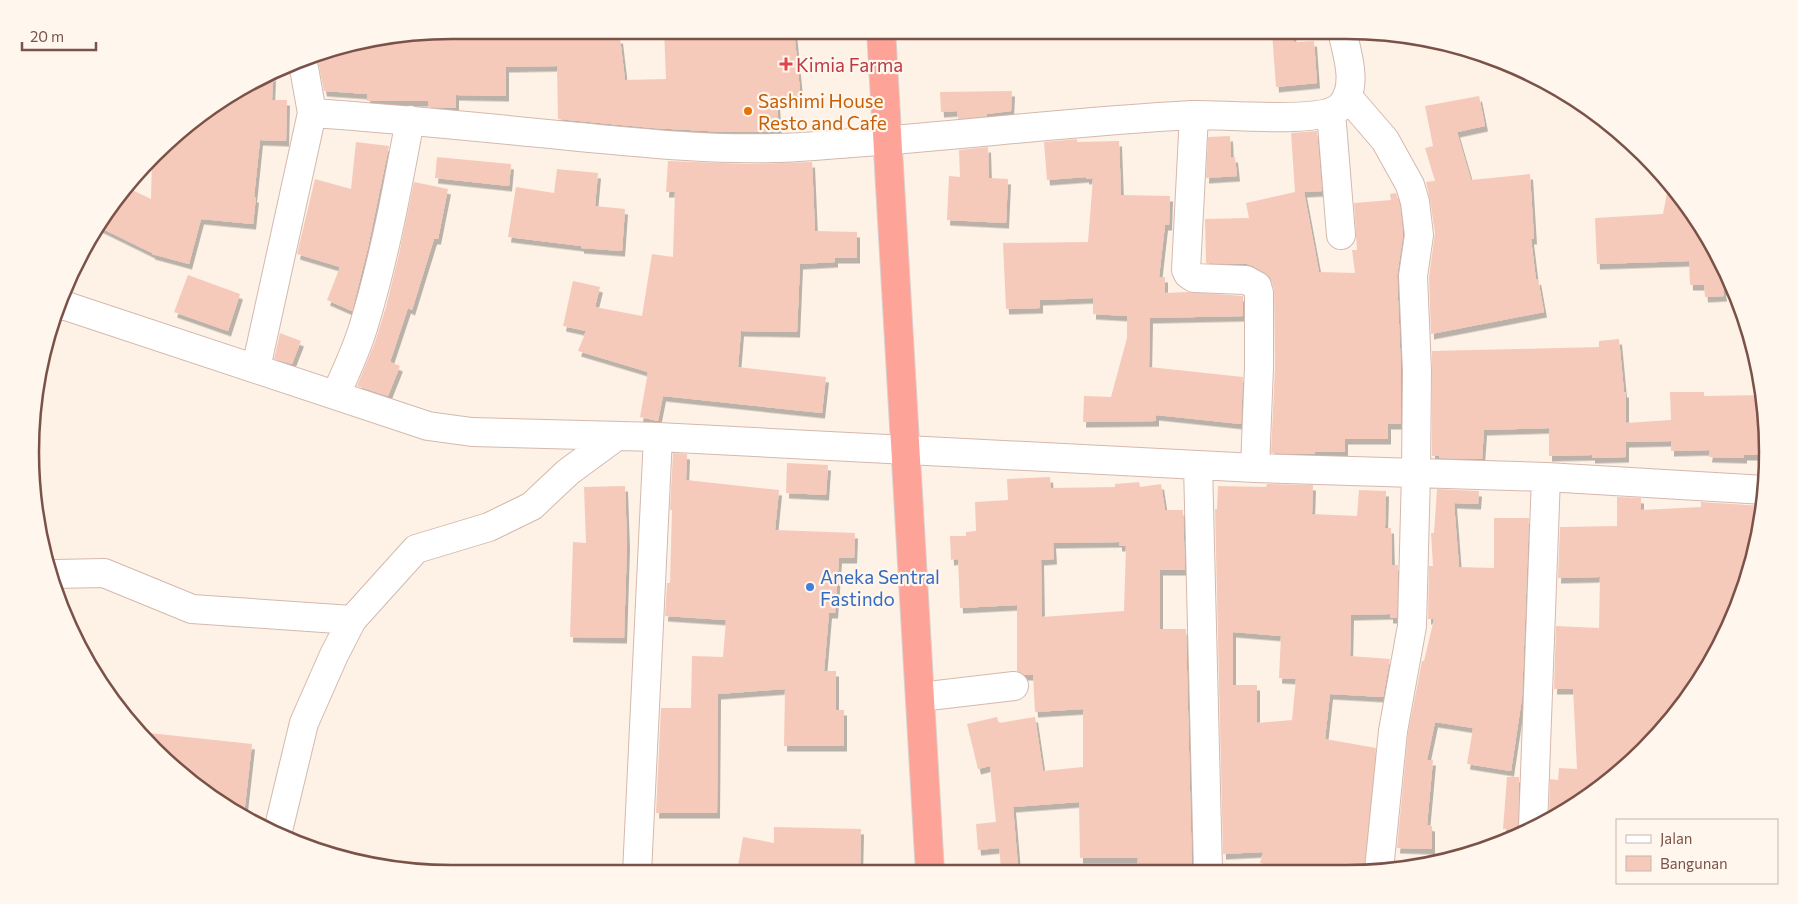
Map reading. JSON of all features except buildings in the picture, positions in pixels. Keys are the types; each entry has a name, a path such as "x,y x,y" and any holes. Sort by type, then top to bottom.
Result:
{"highway":[{"path":"882,39 930,865"}],"street":[{"path":"1341,235 1339,104 1350,81 1344,39"},
{"path":"256,368 312,113 303,67"},
{"path":"312,113 410,120 630,142 774,148 888,141 1194,115 1302,117 1339,104"},
{"path":"1339,104 1385,140 1410,185 1415,202 1419,235 1413,276 1417,371 1412,626 1393,731 1380,864"},
{"path":"1194,115 1186,270 1194,278 1246,280 1257,286 1259,293 1260,358 1255,468"},
{"path":"336,395 362,330 372,297 383,254 410,120"},
{"path":"66,306 428,426 464,431 658,437 1255,468 1546,477 1757,490"},
{"path":"279,827 304,723 334,655 352,620 416,549 489,527 532,506 568,472 616,436"},
{"path":"637,865 658,437"},
{"path":"1198,465 1208,865"},
{"path":"1532,821 1546,477"},
{"path":"58,574 104,573 192,609 352,620"},
{"path":"920,697 1014,686"}],"place":[{"name":"Kimia Farma","path":"786,64"},
{"name":"Sashimi House Resto and Cafe","path":"748,111"},
{"name":"Aneka Sentral Fastindo","path":"810,587"}]}
